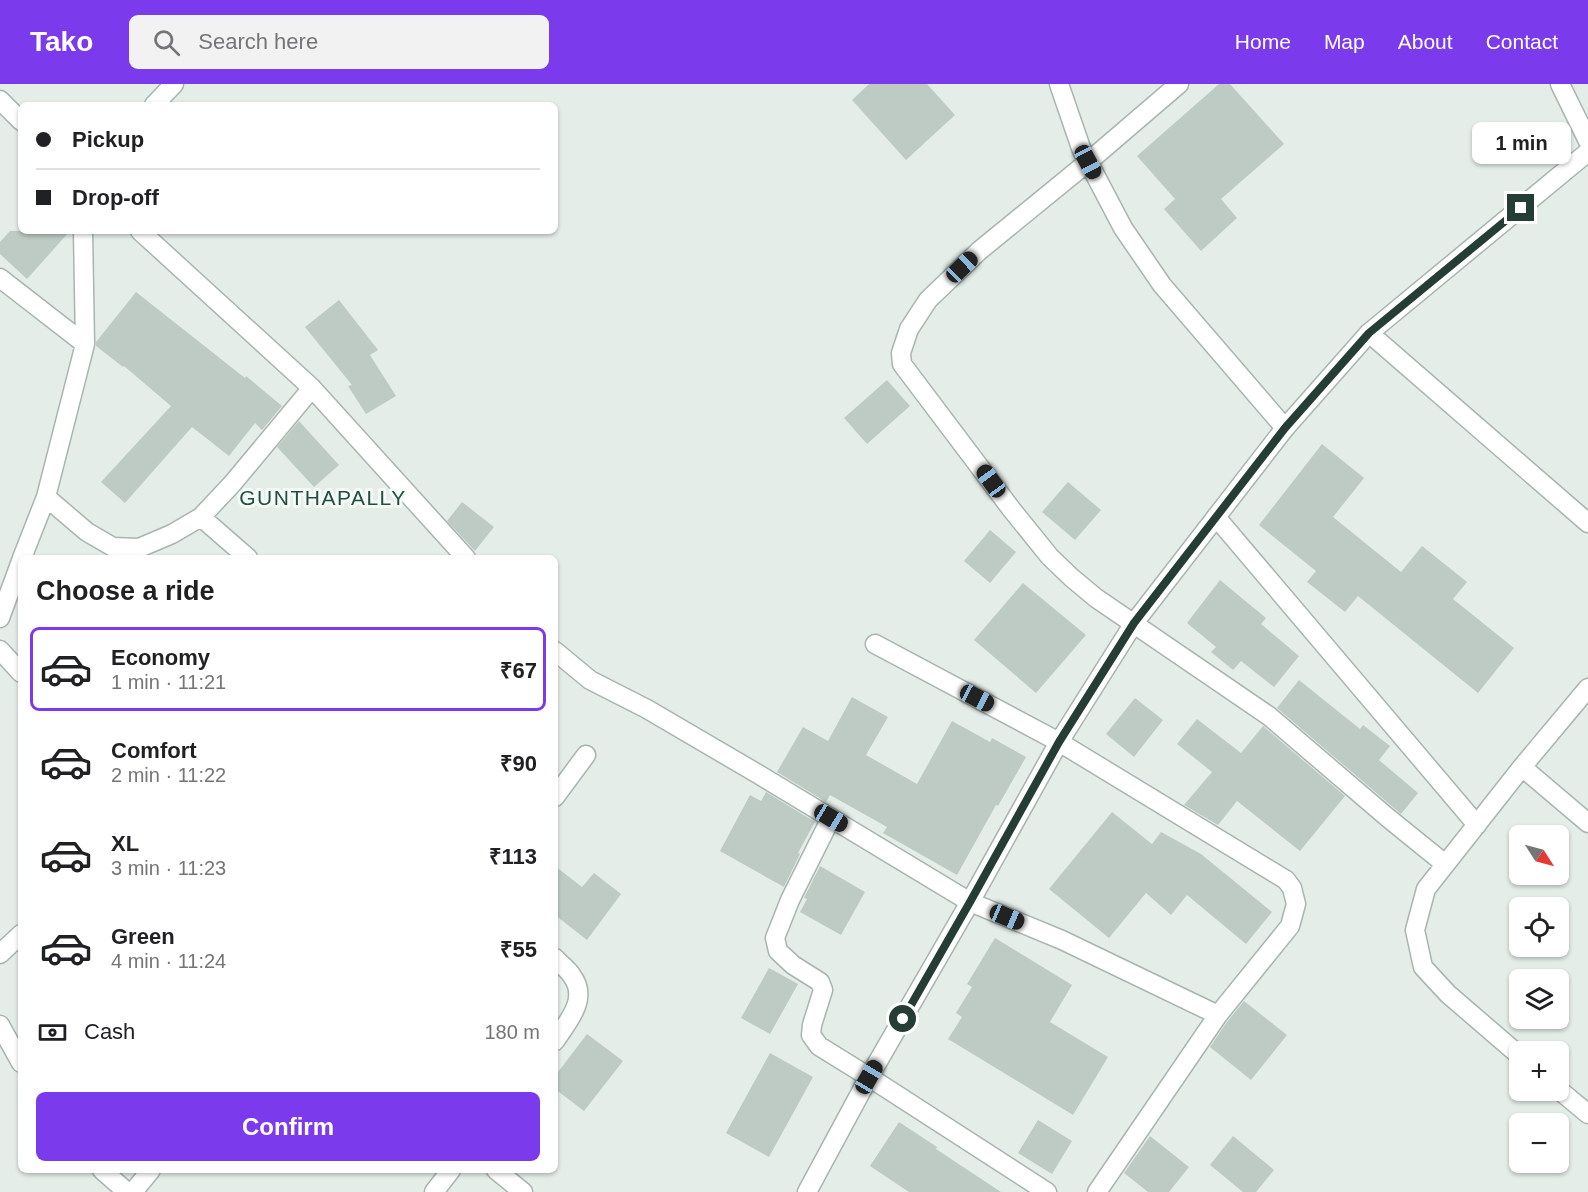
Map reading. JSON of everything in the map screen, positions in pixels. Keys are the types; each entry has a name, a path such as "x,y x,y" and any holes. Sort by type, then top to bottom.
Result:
{"street":[{"path":"157,102 174,84"},
{"path":"1059,84 1081,148 1123,228 1162,285 1285,428"},
{"path":"1179,84 979,251 928,300 909,329 901,353 903,364 1012,510 1050,557 1072,578 1096,598 1269,716 1445,864"},
{"path":"1560,84 1588,141"},
{"path":"0,100 18,118"},
{"path":"807,1192 869,1077 1059,742 1134,623 1285,428 1369,333 1588,153"},
{"path":"24,555 46,498 85,344 83,234"},
{"path":"143,234 312,388 463,555"},
{"path":"0,278 85,344"},
{"path":"1369,333 1588,523"},
{"path":"46,498 112,553 139,548 172,534 201,517 232,484 312,388"},
{"path":"201,517 245,555"},
{"path":"1216,517 1477,825"},
{"path":"0,618 3,597 18,568"},
{"path":"875,644 1059,742 1239,850 1286,880 1292,888 1296,904 1290,926 1218,1015 1097,1192"},
{"path":"0,650 18,670"},
{"path":"558,653 590,680 690,734 970,902 1062,940 1218,1015"},
{"path":"1509,1047 1448,994 1423,967 1415,930 1426,888 1588,688"},
{"path":"558,794 586,755"},
{"path":"1522,767 1588,823"},
{"path":"831,818 790,900 775,938 778,951 793,965 820,982 823,990 811,1035 819,1046 1047,1192"},
{"path":"0,954 18,937"},
{"path":"558,961 573,977 579,995 576,1008 558,1036"},
{"path":"0,1025 18,1058"},
{"path":"1569,1098 1588,1114"},
{"path":"105,1173 127,1192"},
{"path":"133,1192 149,1173"},
{"path":"434,1192 449,1173"},
{"path":"500,1173 524,1192"}],"building":[{"path":"869,84 927,84 955,115 906,160 852,100"},
{"path":"1219,84 1230,84 1284,144 1221,199 1237,218 1201,251 1164,209 1175,199 1137,156"},
{"path":"10,231 18,231 18,234 67,234 27,279 0,254 0,242"},
{"path":"136,292 282,406 262,430 255,423 229,456 192,427 125,503 101,482 171,406 124,366 96,346 96,342"},
{"path":"339,300 378,350 370,355 396,396 366,414 348,386 352,385 305,327"},
{"path":"887,380 910,406 867,444 844,418"},
{"path":"299,421 339,465 314,487 277,447"},
{"path":"1322,444 1364,478 1333,517 1401,572 1422,546 1467,582 1453,599 1514,648 1478,693 1358,596 1345,612 1307,582 1316,571 1259,525"},
{"path":"1068,482 1101,510 1075,540 1042,512"},
{"path":"462,502 494,527 475,551 447,521"},
{"path":"990,530 1016,552 990,583 964,561"},
{"path":"1220,580 1266,618 1261,624 1299,656 1274,687 1241,661 1233,670 1211,652 1216,647 1187,623"},
{"path":"1023,583 1086,635 1036,693 974,640"},
{"path":"1299,680 1360,729 1363,725 1390,746 1379,760 1418,793 1401,814 1277,708"},
{"path":"852,697 888,717 866,755 917,784 952,721 990,742 992,738 1026,757 957,875 883,833 887,827 830,795 826,802 777,772 803,727 828,741"},
{"path":"1135,698 1163,720 1134,757 1106,734"},
{"path":"1197,719 1241,753 1263,726 1345,796 1300,851 1237,801 1218,825 1184,805 1212,772 1177,744"},
{"path":"766,792 815,822 798,853 800,854 784,887 720,851 750,795 761,801"},
{"path":"1112,812 1152,844 1161,832 1201,854 1272,912 1246,944 1187,895 1171,915 1146,893 1109,938 1049,889"},
{"path":"820,866 865,892 841,935 800,912 807,899 804,898"},
{"path":"558,868 582,887 594,873 621,894 587,940 558,917"},
{"path":"995,938 1072,985 1050,1022 1108,1057 1073,1115 948,1039 962,1017 956,1013 972,987 967,984"},
{"path":"769,968 798,984 770,1034 741,1018"},
{"path":"1244,1001 1287,1035 1251,1080 1210,1047"},
{"path":"587,1034 623,1061 584,1111 558,1091 558,1072"},
{"path":"770,1053 813,1077 769,1157 726,1133"},
{"path":"1038,1120 1072,1141 1052,1174 1018,1153"},
{"path":"899,1122 1001,1192 909,1192 870,1166"},
{"path":"1150,1136 1189,1167 1169,1192 1148,1192 1124,1173"},
{"path":"1233,1136 1274,1170 1256,1192 1243,1192 1210,1165"}],"district":[{"name":"GUNTHAPALLY","path":"323,497"}],"route":[{"path":"903,1019 1059,742 1134,623 1285,428 1369,333 1521,208"}]}
